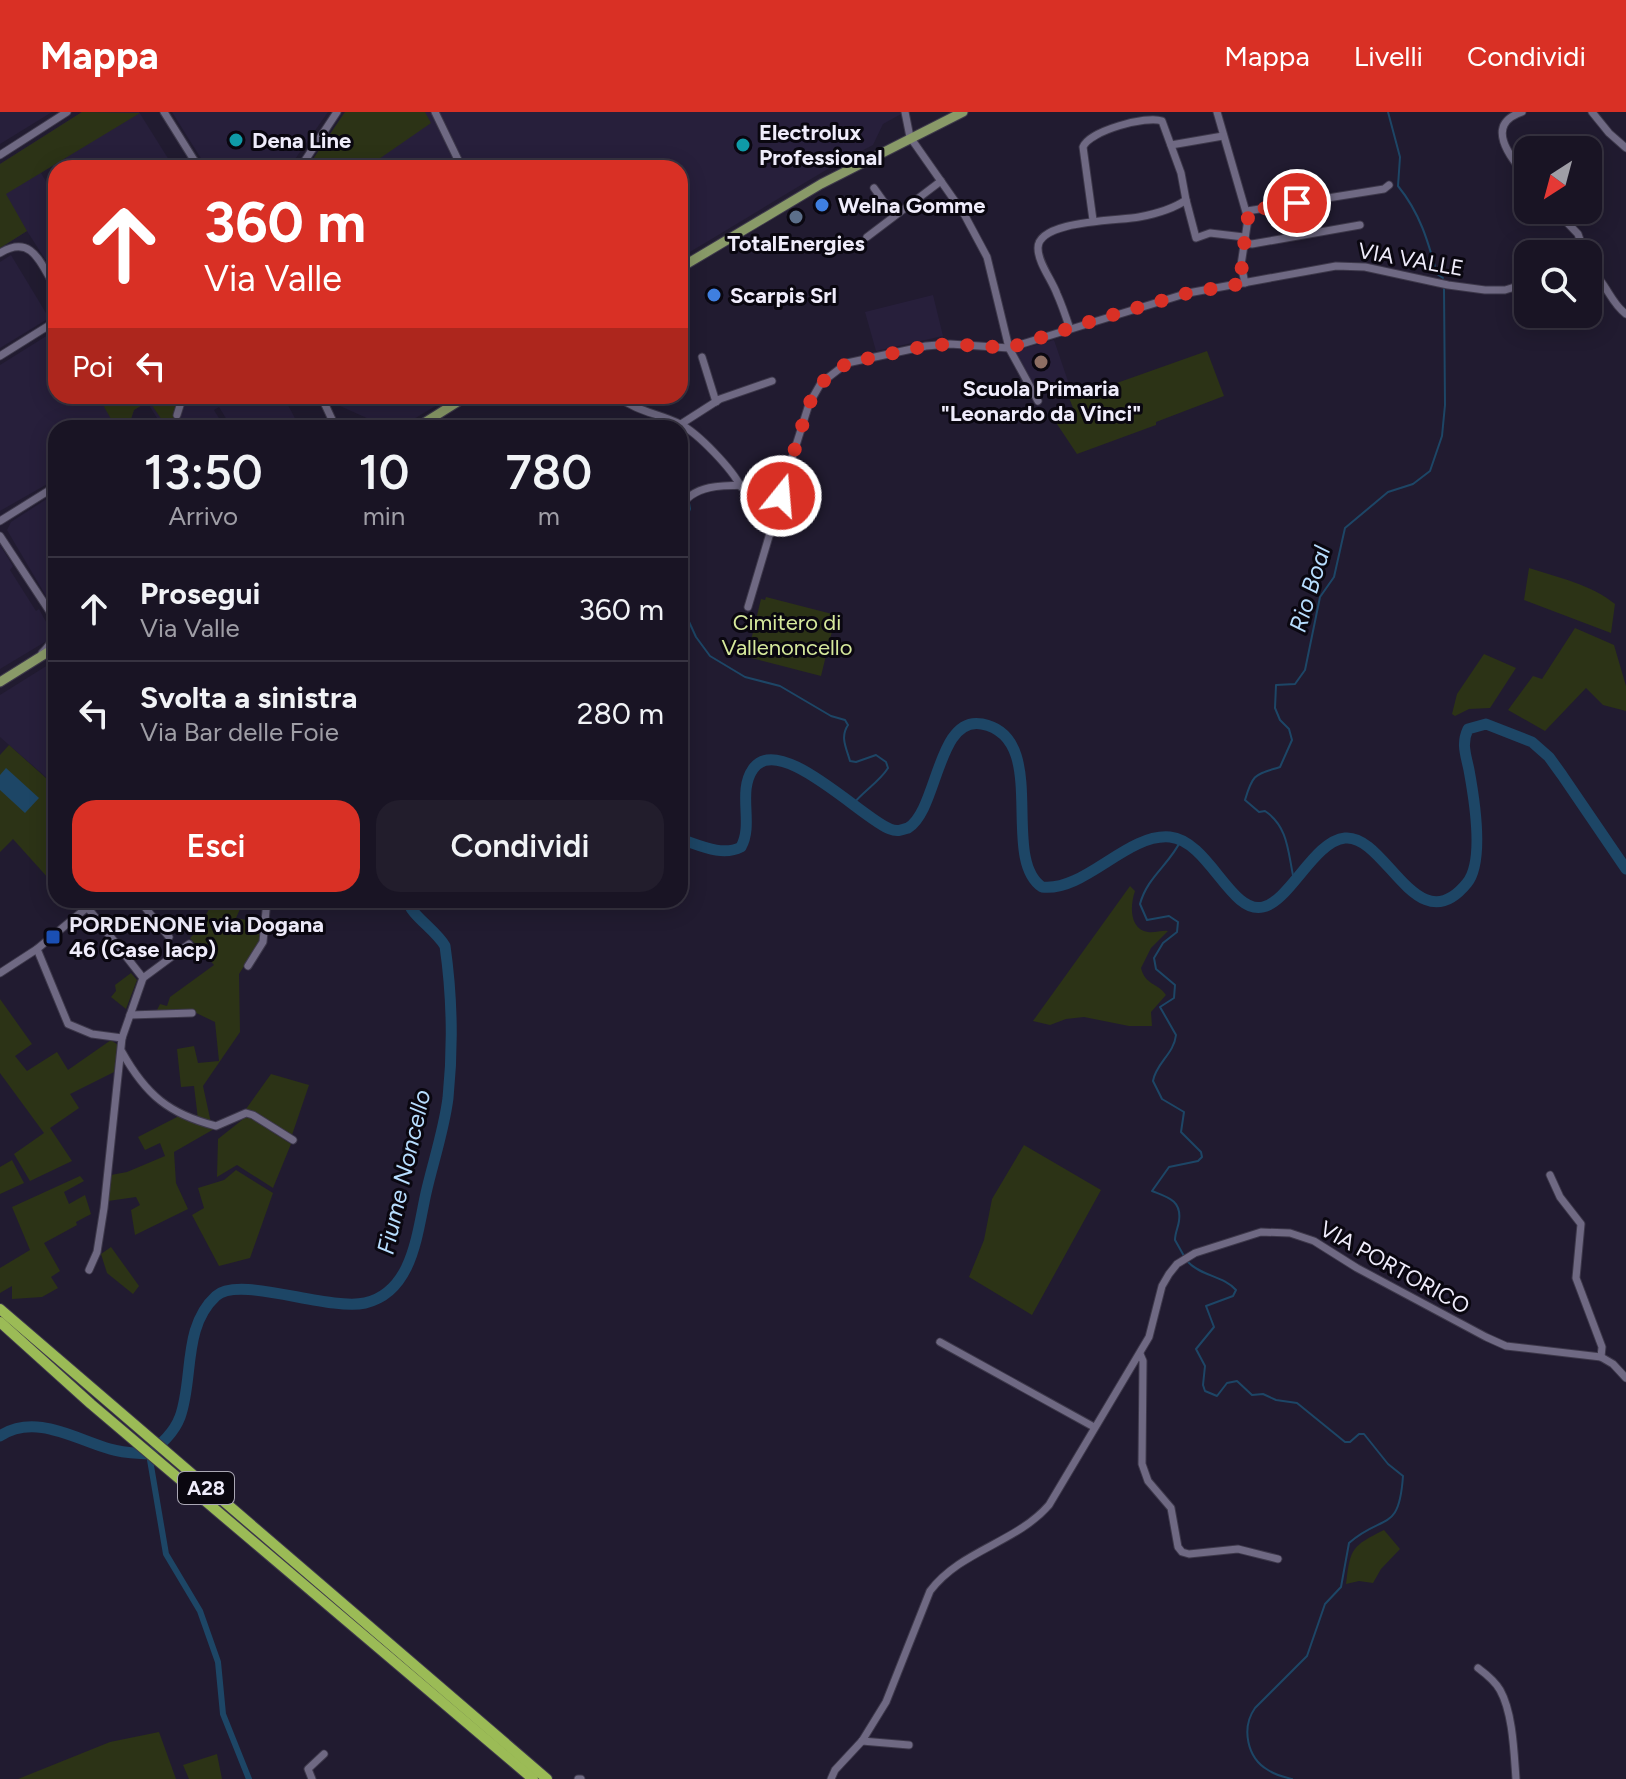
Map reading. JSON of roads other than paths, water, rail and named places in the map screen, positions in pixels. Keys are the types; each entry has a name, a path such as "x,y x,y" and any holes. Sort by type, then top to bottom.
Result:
{"highway":[{"name":"A28","path":"0,1309 533,1779"},
{"name":"A28","path":"0,1322 91,1404 547,1779"}],"main road":[{"path":"688,263 821,184 963,112"},
{"path":"429,420 454,404"},
{"path":"0,682 48,652"}],"street":[{"path":"0,155 67,112"},
{"path":"164,112 194,160"},
{"path":"305,160 337,112"},
{"path":"435,112 458,160"},
{"path":"905,112 910,137 964,214 987,257 1009,348 1038,401"},
{"path":"1217,112 1247,211 1241,265 1245,283"},
{"path":"1514,157 1503,139 1504,124 1520,112"},
{"path":"1592,112 1626,148"},
{"path":"1093,220 1083,147 1085,140 1125,125 1158,119 1167,129 1196,238 1210,233 1252,244 1360,225"},
{"path":"1171,145 1223,136"},
{"path":"867,237 941,181"},
{"path":"1247,211 1384,189 1389,185"},
{"path":"874,188 894,216"},
{"path":"1070,329 1039,254 1041,237 1093,220 1141,216 1186,200"},
{"path":"1568,224 1580,240"},
{"path":"0,253 11,246 22,246 32,250 48,271"},
{"name":"VIA VALLE","path":"748,607 781,496 780,482 787,474 809,404 821,383 847,363 938,345 1009,348 1188,293 1292,273 1350,266 1485,290 1514,287"},
{"path":"1602,283 1626,314"},
{"path":"0,356 48,326"},
{"path":"702,357 716,402"},
{"path":"687,420 741,390 772,381"},
{"path":"177,415 180,404"},
{"path":"627,404 668,420"},
{"path":"688,430 731,472 741,487"},
{"path":"688,499 695,492 714,487 780,482"},
{"path":"0,521 48,491"},
{"path":"0,536 48,610"},
{"path":"38,658 48,646"},
{"path":"0,973 37,949 88,908 143,978"},
{"path":"145,908 169,937"},
{"path":"248,966 263,942 266,908"},
{"path":"89,1270 97,1252 104,1208 122,1038 143,978 189,944"},
{"path":"37,949 68,1024 92,1034 122,1038"},
{"path":"130,1015 192,1013"},
{"path":"122,1052 159,1102 177,1113 216,1126 246,1113 293,1140"},
{"path":"1550,1175 1560,1197 1581,1224 1576,1278 1602,1347 1601,1357 1626,1378"},
{"name":"VIA PORTORICO","path":"1140,1354 1149,1337 1162,1286 1169,1274 1186,1259 1261,1232 1290,1233 1314,1241 1357,1268 1506,1346 1601,1357"},
{"path":"940,1342 1094,1427"},
{"path":"831,1779 835,1770 862,1741 886,1702 930,1591 941,1577 960,1562 1038,1518 1049,1505 1140,1354"},
{"path":"1140,1354 1143,1361 1142,1464 1148,1481 1171,1508 1178,1547 1189,1554 1238,1549 1278,1559"},
{"path":"1478,1668 1494,1681 1505,1701 1516,1779"},
{"path":"862,1741 909,1745"},
{"path":"312,1779 308,1769 324,1754"}],"water":[{"path":"6,768 39,798 25,813 0,790 0,775"}],"waterway":[{"name":"Rio Boal","path":"1388,112 1400,157 1398,186 1418,217 1437,274 1443,278"},
{"name":"Rio Boal","path":"1294,880 1279,825 1265,811 1259,812 1245,800 1256,776 1280,767 1292,740 1289,729 1280,720 1275,708 1276,685 1295,684 1305,670 1320,597 1334,577 1345,528 1388,492 1413,484 1430,471 1442,436 1445,405 1444,289"},
{"path":"688,514 689,503"},
{"path":"688,620 710,656 745,677 780,686 831,716 845,720 848,725 844,742 850,761 876,755 886,762 888,768 885,773 854,803"},
{"name":"Fiume Noncello","path":"688,842 726,851 741,847 745,838 748,778 753,769 765,760 782,761 801,769 890,829 908,828 926,803 947,748 956,734 967,725 982,724 1003,734 1014,751 1020,774 1024,851 1030,872 1042,887 1074,881 1138,844 1154,838 1170,837 1184,841 1196,851 1240,900 1251,906 1263,907 1283,894 1323,849 1345,838 1360,841 1417,895 1433,902 1449,899 1467,883 1476,860 1477,828 1465,740 1468,729 1486,724 1532,742 1549,757 1626,869"},
{"path":"1181,840 1148,886 1140,904 1147,920 1169,916 1178,922 1177,932 1163,943 1154,958 1156,969 1175,985 1174,998 1160,1007 1176,1035 1153,1081 1162,1099 1184,1112 1181,1132 1201,1152 1202,1157 1198,1161 1169,1167 1152,1191 1172,1200 1178,1208 1175,1240 1184,1256"},
{"name":"Fiume Noncello","path":"0,1436 13,1430 41,1427 115,1450 149,1454 171,1433 180,1417 193,1338 205,1309 216,1296 244,1289 349,1304 365,1303 381,1297 394,1287 403,1274 415,1242 446,1110 451,1060 445,946 411,908"},
{"path":"1188,1262 1236,1290 1233,1296 1206,1306 1214,1327 1196,1349 1205,1366 1205,1391 1217,1396 1227,1383 1237,1381 1252,1395 1263,1394 1276,1400 1297,1403 1345,1442 1364,1434 1388,1464 1403,1476 1398,1507 1393,1515 1349,1543 1341,1587 1325,1604 1307,1656 1255,1708 1248,1724 1248,1742 1255,1758 1271,1772 1292,1779"},
{"path":"149,1454 166,1554 200,1611 218,1662 223,1714 249,1779"}],"place":[{"name":"Dena Line","path":"236,140"},
{"name":"Electrolux Professional","path":"743,145"},
{"name":"Welna Gomme","path":"822,205"},
{"name":"TotalEnergies","path":"796,217"},
{"name":"Scarpis Srl","path":"714,295"},
{"name":"Scuola Primaria \"Leonardo da Vinci\"","path":"1041,362"},
{"name":"PORDENONE via Dogana 46 (Case Iacp)","path":"53,937"}],"park label":[{"name":"Cimitero di Vallenoncello","path":"787,634"}]}
